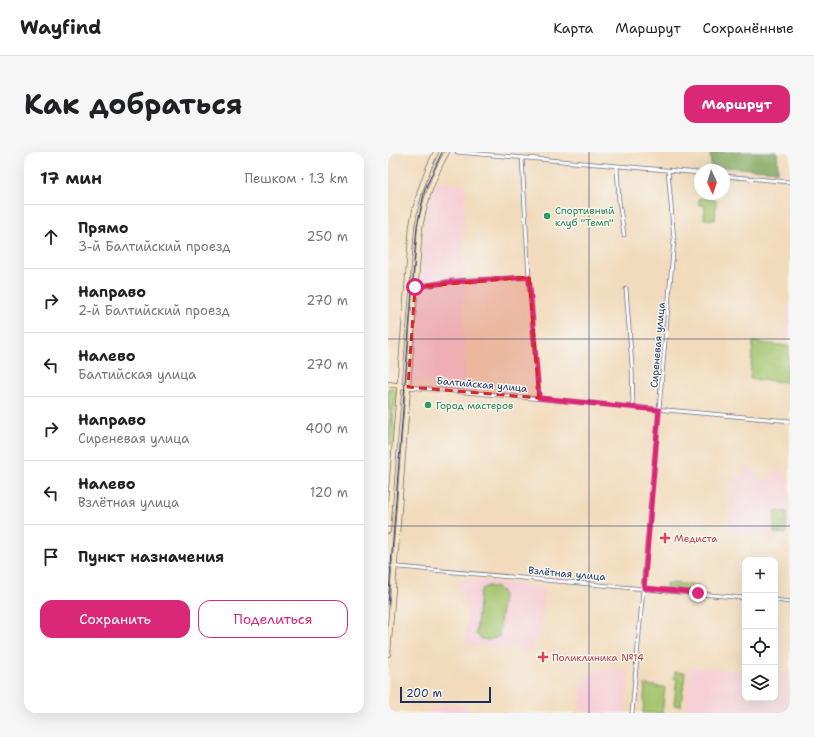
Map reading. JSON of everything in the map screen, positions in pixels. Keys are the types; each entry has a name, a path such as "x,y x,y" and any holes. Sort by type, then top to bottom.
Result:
{"main road":[{"path":"388,531 412,226 421,186 436,152"},
{"path":"388,654 420,227 425,203 435,174 447,152"},
{"path":"401,360 410,360"},
{"name":"Балтийская улица","path":"388,384 408,387"}],"street":[{"path":"457,152 694,173"},
{"path":"522,158 529,277 539,398"},
{"path":"617,167 619,201 624,235"},
{"name":"Сиреневая улица","path":"632,713 674,240 668,170"},
{"path":"730,177 790,182"},
{"path":"415,287 451,282 529,277"},
{"path":"626,289 632,366 633,407"},
{"name":"Балтийская улица","path":"408,387 790,421"},
{"name":"Взлётная улица","path":"388,566 742,598"},
{"path":"778,600 790,602"}],"highlighted area":[{"path":"529,277 539,398 408,387 415,287"}],"shaded area":[{"path":"437,181 466,184 463,249 465,255 464,387 415,382 412,380 422,250 428,206"},
{"path":"787,304 790,304 790,343 784,342"},
{"path":"749,466 761,481 764,481 779,469 790,482 789,538 728,532 732,481"},
{"path":"459,579 545,587 540,639 534,638 533,650 466,645 467,603 463,602 464,591 459,591"},
{"path":"690,666 742,672 742,701 778,701 778,674 790,675 790,713 685,713"},
{"path":"604,668 629,670 625,713 587,713 579,706 582,685 591,672"},
{"path":"443,703 466,706 471,713 427,713 432,707 441,708"}],"green space":[{"path":"710,152 777,152 778,171 730,167 730,164 711,164"},
{"path":"699,200 716,200 715,220 704,219 705,206 699,205"},
{"path":"753,342 789,346 786,382 750,379"},
{"path":"388,388 394,388 397,392 394,408 393,444 388,444 390,409 388,409"},
{"path":"775,511 787,512 786,534 774,533"},
{"path":"666,583 698,585 698,591 666,588"},
{"path":"488,586 499,589 503,594 499,636 490,640 481,638 476,634 480,592"},
{"path":"675,672 685,673 681,706 674,705 677,678 674,678"},
{"path":"645,685 665,687 662,713 643,713"}],"tram line":[{"path":"388,605 417,226 425,189 442,152"}],"place":[{"name":"Спортивный клуб \"Темп\"","path":"547,216"},
{"name":"Город мастеров","path":"428,405"},
{"name":"Медиста","path":"665,538"},
{"name":"Поликлиника №14","path":"543,657"}],"route":[{"path":"415,287 451,282 529,277 539,398 659,410 644,588 698,593"}]}
